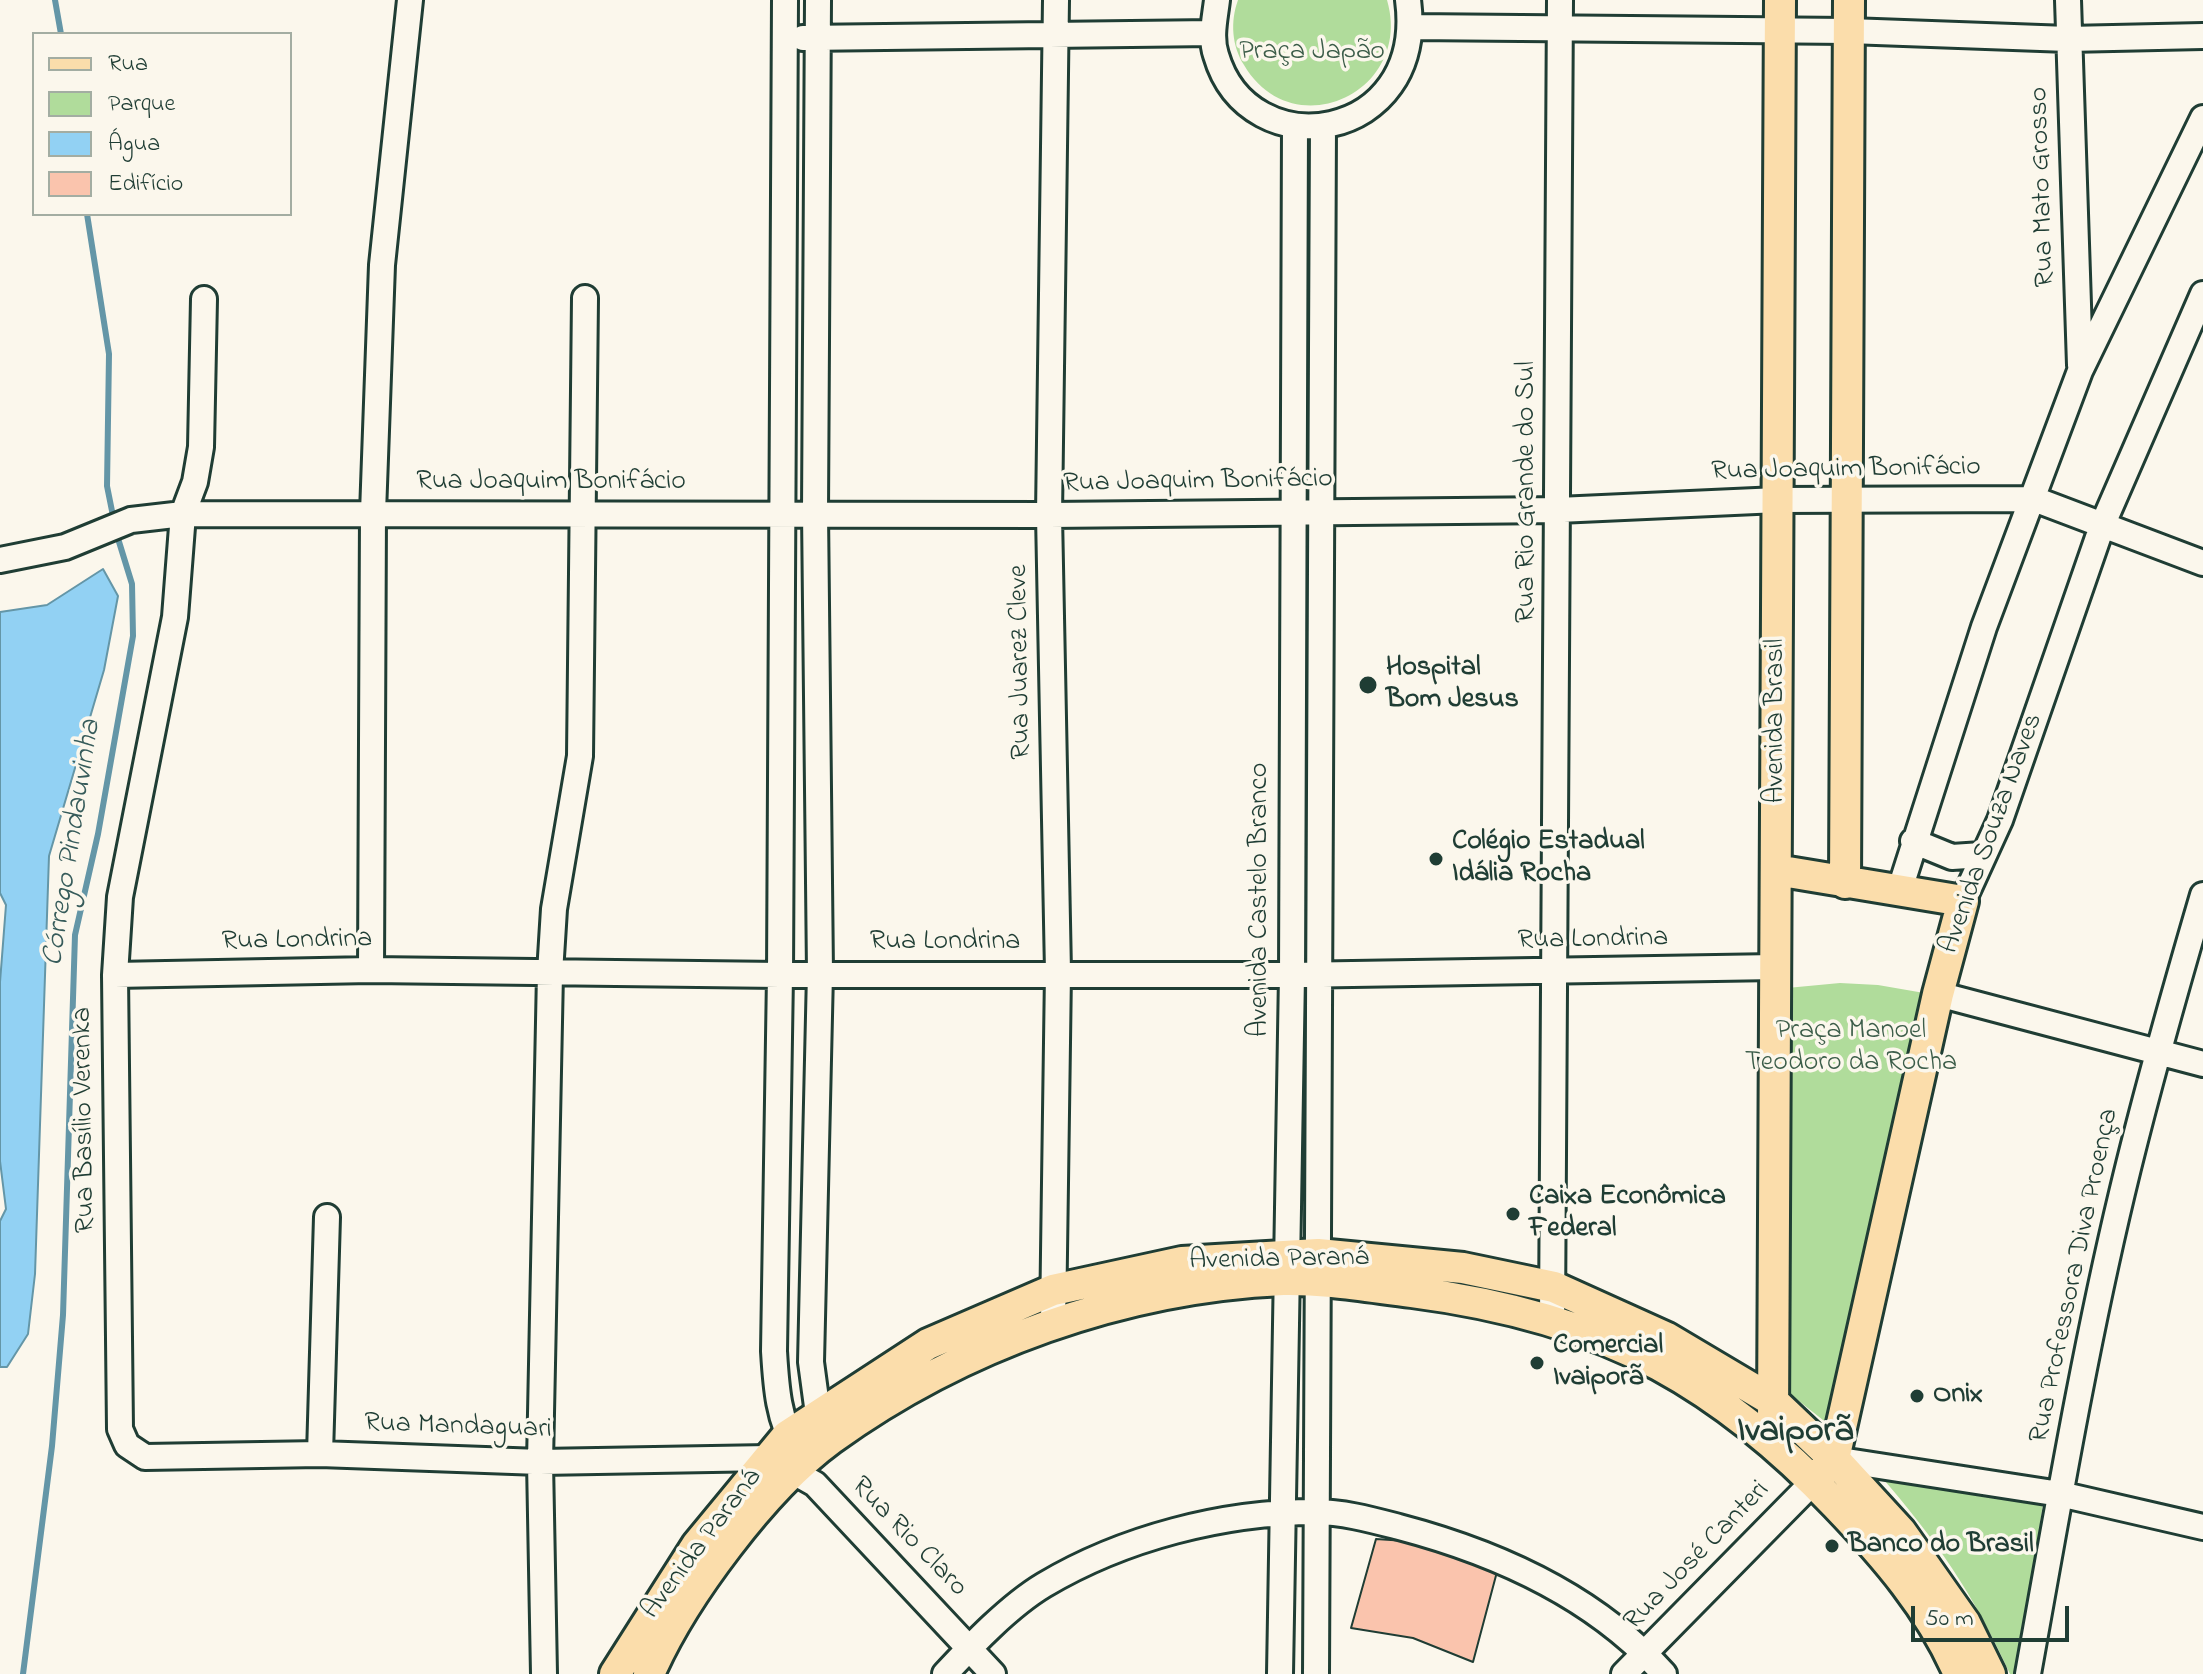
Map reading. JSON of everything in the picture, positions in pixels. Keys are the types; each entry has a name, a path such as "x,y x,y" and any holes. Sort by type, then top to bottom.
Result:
{"main road":[{"name":"Avenida Brasil","path":"1772,1441 1780,0"},
{"path":"1845,883 1849,0"},
{"path":"1776,870 1963,901"},
{"name":"Avenida Souza Naves","path":"1814,1481 1834,1459 1938,994 1963,901"},
{"name":"Avenida Paraná","path":"615,1674 697,1545 789,1456 928,1344 1053,1290 1182,1262 1285,1268 1463,1268 1554,1287 1667,1338 1773,1401 1834,1459 1901,1532 1965,1623 1990,1674"},
{"name":"Avenida Paraná","path":"825,1426 940,1371 1053,1323 1175,1291 1285,1268"},
{"name":"Avenida Paraná","path":"1317,1268 1480,1301 1552,1320 1657,1364 1727,1407 1772,1441 1879,1550 1944,1638 1959,1674"},
{"name":"Avenida Paraná","path":"649,1674 663,1640 789,1456"}],"street":[{"path":"371,970 373,513 382,265 410,0"},
{"path":"785,0 780,975 774,1351 776,1388 789,1456"},
{"path":"818,0 815,512 820,973 811,1362 825,1426"},
{"name":"Rua Juarez Cleve","path":"1053,1323 1058,972 1049,515 1056,0"},
{"path":"1217,0 1213,33 1215,54 1227,80 1245,102 1268,117 1295,126 1323,126 1351,119 1376,104 1395,82 1408,56 1412,27 1408,0"},
{"name":"Rua Rio Grande do Sul","path":"1552,1320 1560,0"},
{"name":"Rua Mato Grosso","path":"2068,0 2080,371"},
{"path":"1412,27 1849,31 2068,39 2203,36"},
{"path":"785,37 1057,38 1213,33"},
{"path":"1900,889 1984,627 2080,371 2203,118"},
{"name":"Avenida Castelo Branco","path":"1280,1674 1292,975 1295,126"},
{"name":"Avenida Castelo Branco","path":"1316,1674 1323,126"},
{"name":"Avenida Souza Naves","path":"1963,901 2000,820 2102,526 2203,294"},
{"path":"544,1674 540,1462 550,973 554,909 580,756 585,298"},
{"name":"Rua Basílio Verenka","path":"145,1457 127,1445 120,1429 115,975 120,897 175,617 183,514 195,482 201,447 204,299"},
{"name":"Rua Joaquim Bonifácio","path":"0,560 65,547 131,520 183,514 815,512 1049,515 1558,510 1778,500 2034,499 2203,563"},
{"path":"1913,841 1952,857 1982,855"},
{"name":"Rua Professora Diva Proença","path":"2028,1674 2060,1494 2121,1196 2157,1051 2203,895"},
{"name":"Rua Londrina","path":"115,975 371,970 780,975 1058,972 1292,975 1319,972 1556,972 1776,967"},
{"path":"1938,994 2203,1064"},
{"path":"320,1454 327,1217"},
{"name":"Rua Mandaguari","path":"145,1457 320,1454 540,1462 789,1456"},
{"name":"Rua Rio Claro","path":"789,1456 993,1674"},
{"path":"1834,1459 2060,1494 2203,1527"},
{"name":"Rua José Canteri","path":"1624,1674 1814,1481"},
{"path":"945,1674 970,1647 1042,1586 1126,1546 1208,1523 1317,1512 1365,1518 1441,1538 1522,1567 1591,1611 1645,1653 1664,1674"}],"green space":[{"name":"Praça Japão","path":"1238,0 1387,0 1391,33 1383,61 1367,83 1344,98 1318,105 1291,103 1265,90 1240,58 1234,34"},
{"name":"Praça Manoel Teodoro da Rocha","path":"1840,983 1878,985 1930,994 1828,1424 1785,1390 1787,988"},
{"path":"1879,1474 2043,1503 2019,1674 2010,1674 1968,1593 1919,1522"}],"water":[{"path":"103,569 118,596 104,670 49,856 35,1274 28,1334 7,1367 0,1367 0,1221 6,1209 0,1161 0,982 6,905 0,893 0,612 47,605"}],"building":[{"path":"1376,1539 1406,1541 1498,1568 1473,1662 1413,1638 1351,1628"}],"waterway":[{"name":"Córrego Pindauvinha","path":"55,0 61,32"},
{"name":"Córrego Pindauvinha","path":"87,216 109,354 107,486 114,521"},
{"name":"Córrego Pindauvinha","path":"23,1674 52,1446 63,1315 75,935 98,834 133,636 132,584 116,532"}],"place":[{"name":"Hospital Bom Jesus","path":"1368,685"},
{"name":"Colégio Estadual Idália Rocha","path":"1436,859"},
{"name":"Caixa Econômica Federal","path":"1513,1214"},
{"name":"Comercial Ivaiporã","path":"1537,1363"},
{"name":"Onix","path":"1917,1396"},
{"name":"Banco do Brasil","path":"1832,1546"}],"district":[{"name":"Ivaiporã","path":"1795,1434"}]}
